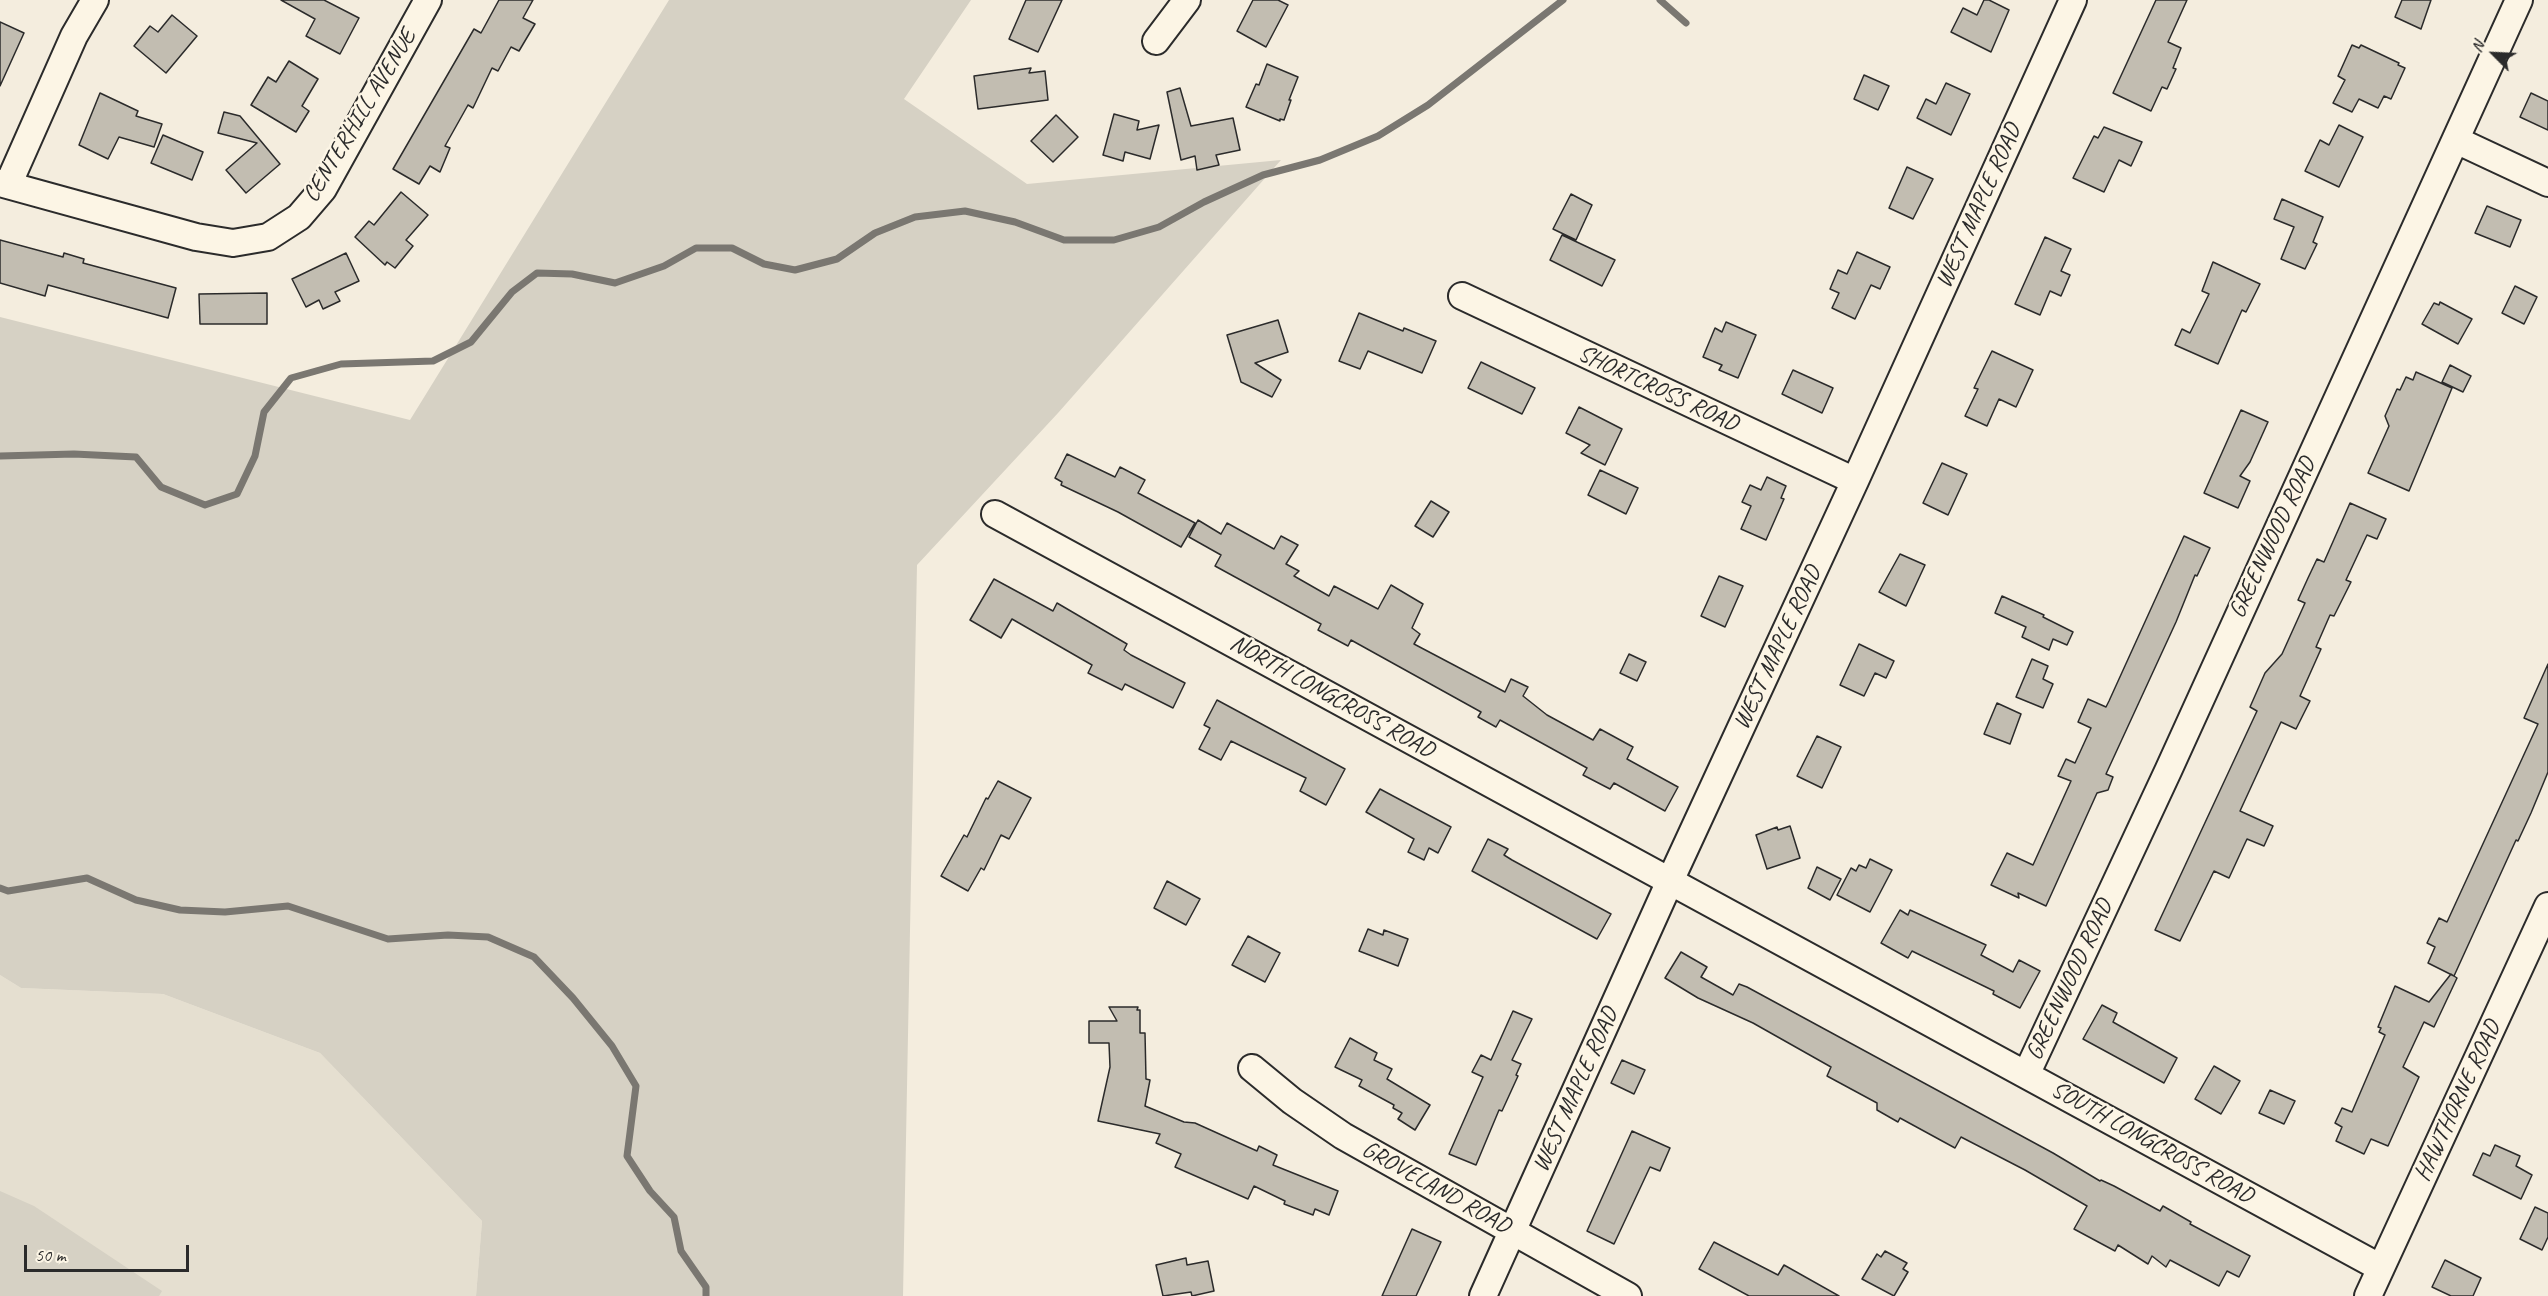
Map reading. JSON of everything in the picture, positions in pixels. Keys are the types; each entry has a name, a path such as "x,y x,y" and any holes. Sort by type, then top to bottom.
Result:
{"street":[{"path":"4,184 75,36 95,0"},
{"name":"CENTERHILL AVENUE","path":"4,184 196,237 233,243 268,237 299,217 323,189 428,0"},
{"path":"1156,41 1187,0"},
{"name":"WEST MAPLE ROAD","path":"1483,1296 2073,0"},
{"name":"GREENWOOD ROAD","path":"2026,1075 2519,0"},
{"path":"2456,141 2548,183"},
{"name":"SHORTCROSS ROAD","path":"1462,296 1855,481"},
{"name":"NORTH LONGCROSS ROAD","path":"995,514 1670,881"},
{"name":"SOUTH LONGCROSS ROAD","path":"1670,881 2381,1268"},
{"name":"HAWTHORNE ROAD","path":"2368,1296 2548,906"},
{"name":"GROVELAND ROAD","path":"1252,1068 1292,1101 1343,1136 1628,1296"}],"shaded area":[{"path":"669,0 971,0 904,99 1027,184 1281,160 1058,413 917,565 903,1296 476,1296 482,1221 320,1053 163,994 21,988 0,975 0,317 410,420"},
{"path":"0,975 21,988 163,994 320,1053 482,1221 476,1296 0,1296"},
{"path":"0,1191 34,1206 162,1291 159,1296 0,1296"}],"building":[{"path":"281,0 324,0 359,18 340,54 306,36 315,19"},
{"path":"499,0 533,0 523,18 535,24 519,51 511,47 498,71 492,68 473,108 468,105 445,146 450,148 440,172 430,166 419,184 393,169 474,29 481,33"},
{"path":"1026,0 1062,0 1038,52 1009,39"},
{"path":"1253,0 1278,0 1288,5 1266,47 1237,31"},
{"path":"1984,0 1989,0 2009,10 1991,52 1951,32 1963,8 1977,15"},
{"path":"2156,0 2187,0 2168,42 2181,48 2173,68 2176,69 2167,89 2162,87 2151,111 2113,93"},
{"path":"2402,0 2431,0 2421,29 2395,17"},
{"path":"172,15 197,36 166,73 134,46 150,26 158,32"},
{"path":"0,22 24,33 0,86"},
{"path":"2352,45 2359,48 2361,45 2405,68 2391,99 2384,96 2378,108 2359,99 2352,112 2333,103 2345,80 2338,76"},
{"path":"289,61 318,79 302,106 309,111 296,132 251,105 268,77 276,82"},
{"path":"1267,64 1298,77 1284,120 1280,119 1280,121 1246,107 1256,84 1259,85"},
{"path":"1031,68 1029,73 1045,71 1048,100 978,109 974,76"},
{"path":"1864,75 1889,86 1878,110 1854,99"},
{"path":"1946,83 1970,94 1951,135 1917,118 1926,99 1936,104"},
{"path":"1180,88 1191,126 1233,118 1240,150 1216,155 1219,165 1197,170 1195,156 1181,160 1167,92"},
{"path":"100,93 138,111 136,116 162,124 154,147 119,137 108,159 79,145"},
{"path":"2531,93 2548,101 2548,130 2520,117"},
{"path":"224,112 240,116 280,164 246,193 226,170 257,143 218,133"},
{"path":"1114,114 1139,121 1137,130 1159,125 1150,159 1125,152 1123,161 1103,155"},
{"path":"1056,115 1078,137 1053,162 1031,141"},
{"path":"2339,125 2363,137 2339,187 2305,171 2320,140 2329,145"},
{"path":"2104,127 2142,142 2131,166 2119,160 2104,192 2073,178 2094,136 2098,138"},
{"path":"163,135 203,152 192,180 151,163"},
{"path":"1907,167 1933,179 1913,219 1889,208"},
{"path":"401,192 428,215 406,240 413,246 395,268 387,262 385,265 355,237 369,221 374,225"},
{"path":"1571,194 1592,205 1576,240 1553,229"},
{"path":"2282,199 2323,217 2313,242 2317,244 2305,269 2281,259 2294,227 2274,219"},
{"path":"2487,206 2521,220 2510,247 2475,233"},
{"path":"1562,235 1615,260 1602,286 1550,260"},
{"path":"2045,237 2071,249 2061,271 2070,275 2061,296 2050,291 2040,315 2015,304"},
{"path":"0,240 63,257 64,253 84,259 83,263 176,288 168,318 48,285 45,296 0,283"},
{"path":"1857,252 1890,267 1880,289 1871,285 1855,319 1832,308 1839,293 1830,289 1838,270 1847,274"},
{"path":"346,253 359,281 335,292 340,301 323,309 319,300 306,307 292,279"},
{"path":"2213,262 2260,284 2246,312 2242,310 2218,364 2175,345 2182,329 2190,333 2209,294 2202,291"},
{"path":"2515,286 2537,297 2524,324 2502,313"},
{"path":"267,293 267,324 200,324 199,294"},
{"path":"2440,302 2472,319 2458,344 2422,324 2434,303 2439,305"},
{"path":"1359,313 1403,331 1404,328 1436,341 1422,373 1368,351 1360,369 1339,361"},
{"path":"1278,320 1288,352 1255,363 1281,380 1272,397 1241,382 1227,335"},
{"path":"1726,322 1756,335 1738,378 1719,370 1722,365 1703,357 1715,328 1722,332"},
{"path":"1992,351 2033,370 2016,407 1999,399 1987,426 1965,416 1978,389 1974,388"},
{"path":"1481,362 1535,388 1522,414 1468,388"},
{"path":"2450,365 2471,376 2463,392 2442,382"},
{"path":"1793,370 1833,388 1822,413 1782,394"},
{"path":"2416,372 2452,388 2409,491 2368,473 2389,426 2385,416 2397,389 2400,390 2406,377 2413,380"},
{"path":"1579,407 1622,429 1605,465 1581,453 1590,445 1566,433"},
{"path":"2241,410 2268,422 2250,462 2240,476 2250,481 2238,508 2204,493"},
{"path":"1067,454 1115,477 1120,467 1145,480 1138,493 1195,523 1181,547 1118,512 1061,485 1062,482 1055,478"},
{"path":"1942,463 1967,474 1948,515 1923,503"},
{"path":"1600,470 1638,488 1626,514 1588,495"},
{"path":"1767,477 1786,486 1781,498 1784,499 1766,540 1741,529 1751,506 1742,502 1750,485 1761,490"},
{"path":"1431,501 1449,512 1433,537 1415,526"},
{"path":"2350,503 2386,519 2377,539 2367,535 2346,580 2351,582 2334,616 2330,615 2316,647 2321,649 2300,696 2310,701 2296,729 2281,722 2240,811 2273,826 2264,846 2247,839 2229,878 2214,871 2180,941 2155,930 2257,711 2250,707 2265,673 2282,654 2305,603 2298,600 2308,578 2317,559 2324,562"},
{"path":"1198,520 1221,534 1227,523 1274,549 1281,536 1298,545 1286,564 1299,571 1294,576 1329,596 1334,586 1378,609 1391,585 1423,604 1412,628 1420,634 1414,644 1505,692 1511,679 1528,687 1523,696 1547,715 1593,740 1600,729 1633,747 1627,759 1678,787 1665,811 1614,783 1610,789 1583,775 1587,768 1500,720 1496,727 1478,717 1481,712 1351,640 1348,646 1318,630 1321,624 1215,566 1221,555 1189,537"},
{"path":"2184,536 2210,548 2197,576 2195,575 2176,622 2106,774 2113,777 2108,790 2097,793 2046,906 2018,893 2019,898 1991,885 2007,853 2033,865 2071,781 2058,776 2066,759 2075,763 2091,728 2078,722 2088,699 2106,707"},
{"path":"1900,554 1925,565 1906,606 1879,592"},
{"path":"1719,576 1743,586 1725,627 1701,616"},
{"path":"994,579 1053,611 1057,603 1127,644 1124,650 1131,655 1185,683 1173,708 1125,684 1122,690 1088,673 1092,665 1012,619 1001,638 970,620"},
{"path":"2002,596 2044,615 2043,617 2073,632 2067,645 2053,639 2049,650 2022,637 2026,627 1995,613"},
{"path":"1859,644 1894,661 1886,678 1875,673 1864,696 1840,685"},
{"path":"1629,654 1646,662 1637,681 1620,673"},
{"path":"2032,659 2048,666 2043,679 2053,684 2043,708 2016,697"},
{"path":"2548,664 2548,772 2454,976 2428,963 2435,947 2427,943 2439,918 2447,922 2538,724 2524,718"},
{"path":"1217,700 1345,769 1326,805 1300,791 1306,778 1231,741 1221,760 1199,749 1210,728 1204,725"},
{"path":"1997,703 2021,714 2010,744 1984,734"},
{"path":"1817,736 1841,747 1822,788 1797,776"},
{"path":"998,781 1031,798 1009,839 1001,835 984,870 981,868 968,891 941,876 964,835 967,837 986,798 988,799"},
{"path":"1380,789 1451,827 1438,853 1429,848 1424,860 1408,852 1414,839 1366,812"},
{"path":"1790,826 1800,858 1767,869 1756,835 1777,827 1778,830"},
{"path":"1488,839 1508,849 1504,855 1512,860 1611,914 1597,939 1472,871"},
{"path":"1870,859 1892,870 1870,912 1837,895 1851,868 1856,871 1859,865 1866,868"},
{"path":"1817,867 1841,879 1830,900 1808,888"},
{"path":"1167,881 1200,899 1186,925 1154,908"},
{"path":"1900,910 1908,915 1910,910 1986,945 1981,955 2013,972 2019,960 2040,971 2020,1008 1993,994 1994,991 1912,951 1908,958 1881,943"},
{"path":"1368,929 1383,935 1384,930 1408,939 1398,966 1359,951"},
{"path":"1248,936 1280,953 1265,982 1232,965"},
{"path":"1681,952 1707,967 1701,977 1733,995 1739,984 1747,987 2053,1153 2100,1181 2160,1211 2163,1206 2191,1222 2190,1224 2250,1256 2239,1277 2227,1271 2219,1286 2170,1260 2166,1267 2152,1256 2148,1264 2118,1245 2115,1251 2074,1229 2087,1206 1961,1137 1955,1148 1900,1118 1898,1122 1877,1110 1877,1103 1827,1076 1831,1067 1753,1023 1698,998 1665,978"},
{"path":"2451,974 2457,978 2434,1027 2424,1022 2403,1067 2419,1077 2388,1146 2371,1139 2364,1154 2336,1141 2342,1127 2335,1123 2342,1108 2352,1112 2385,1035 2379,1032 2381,1028 2378,1027 2395,986 2429,1002"},
{"path":"2102,1005 2117,1013 2113,1022 2177,1058 2164,1083 2083,1039"},
{"path":"1109,1007 1138,1007 1137,1010 1140,1010 1140,1033 1145,1033 1146,1079 1150,1080 1145,1106 1184,1122 1195,1123 1257,1151 1259,1146 1277,1155 1273,1165 1338,1191 1329,1215 1315,1209 1313,1215 1284,1204 1285,1201 1254,1186 1248,1199 1175,1167 1181,1154 1156,1143 1160,1134 1098,1121 1110,1067 1109,1043 1089,1043 1089,1021 1117,1021"},
{"path":"1513,1011 1532,1019 1512,1060 1521,1064 1516,1075 1518,1076 1502,1111 1499,1110 1476,1165 1449,1154 1483,1077 1472,1072 1481,1055 1491,1060"},
{"path":"1350,1038 1377,1053 1374,1060 1392,1069 1387,1079 1430,1105 1415,1130 1398,1119 1402,1113 1393,1108 1394,1105 1359,1086 1362,1080 1335,1067"},
{"path":"1622,1060 1645,1070 1634,1094 1611,1083"},
{"path":"2214,1066 2240,1081 2221,1114 2195,1099"},
{"path":"2270,1090 2295,1101 2284,1124 2259,1113"},
{"path":"1632,1131 1670,1148 1660,1171 1650,1167 1614,1244 1587,1231"},
{"path":"2495,1145 2520,1156 2516,1166 2532,1175 2521,1199 2473,1175 2483,1153 2490,1156"},
{"path":"2535,1207 2548,1213 2548,1237 2542,1250 2520,1239"},
{"path":"1412,1229 1441,1242 1416,1296 1382,1296"},
{"path":"1714,1242 1778,1275 1784,1265 1839,1296 1749,1296 1699,1269"},
{"path":"1885,1251 1907,1263 1903,1269 1908,1272 1894,1296 1862,1279 1877,1254 1881,1257"},
{"path":"1186,1258 1187,1265 1208,1261 1214,1291 1192,1296 1191,1292 1163,1296 1156,1265"},
{"path":"2445,1260 2481,1278 2473,1296 2451,1296 2432,1287"}],"waterway":[{"path":"0,456 74,454 136,457 161,487 205,505 237,494 255,456 264,412 291,378 341,364 433,361 471,342 512,292 537,273 572,274 615,283 664,266 696,248 732,248 764,264 795,270 837,259 875,233 915,217 965,211 1015,222 1064,240 1114,240 1159,227 1204,202 1263,175 1320,160 1378,136 1428,105 1563,0"},
{"path":"1660,0 1686,23"},
{"path":"0,888 8,891 87,878 136,900 180,910 225,912 288,906 388,939 448,935 488,937 534,957 573,998 612,1046 636,1086 627,1156 650,1191 674,1217 681,1251 706,1287 706,1296"}]}
